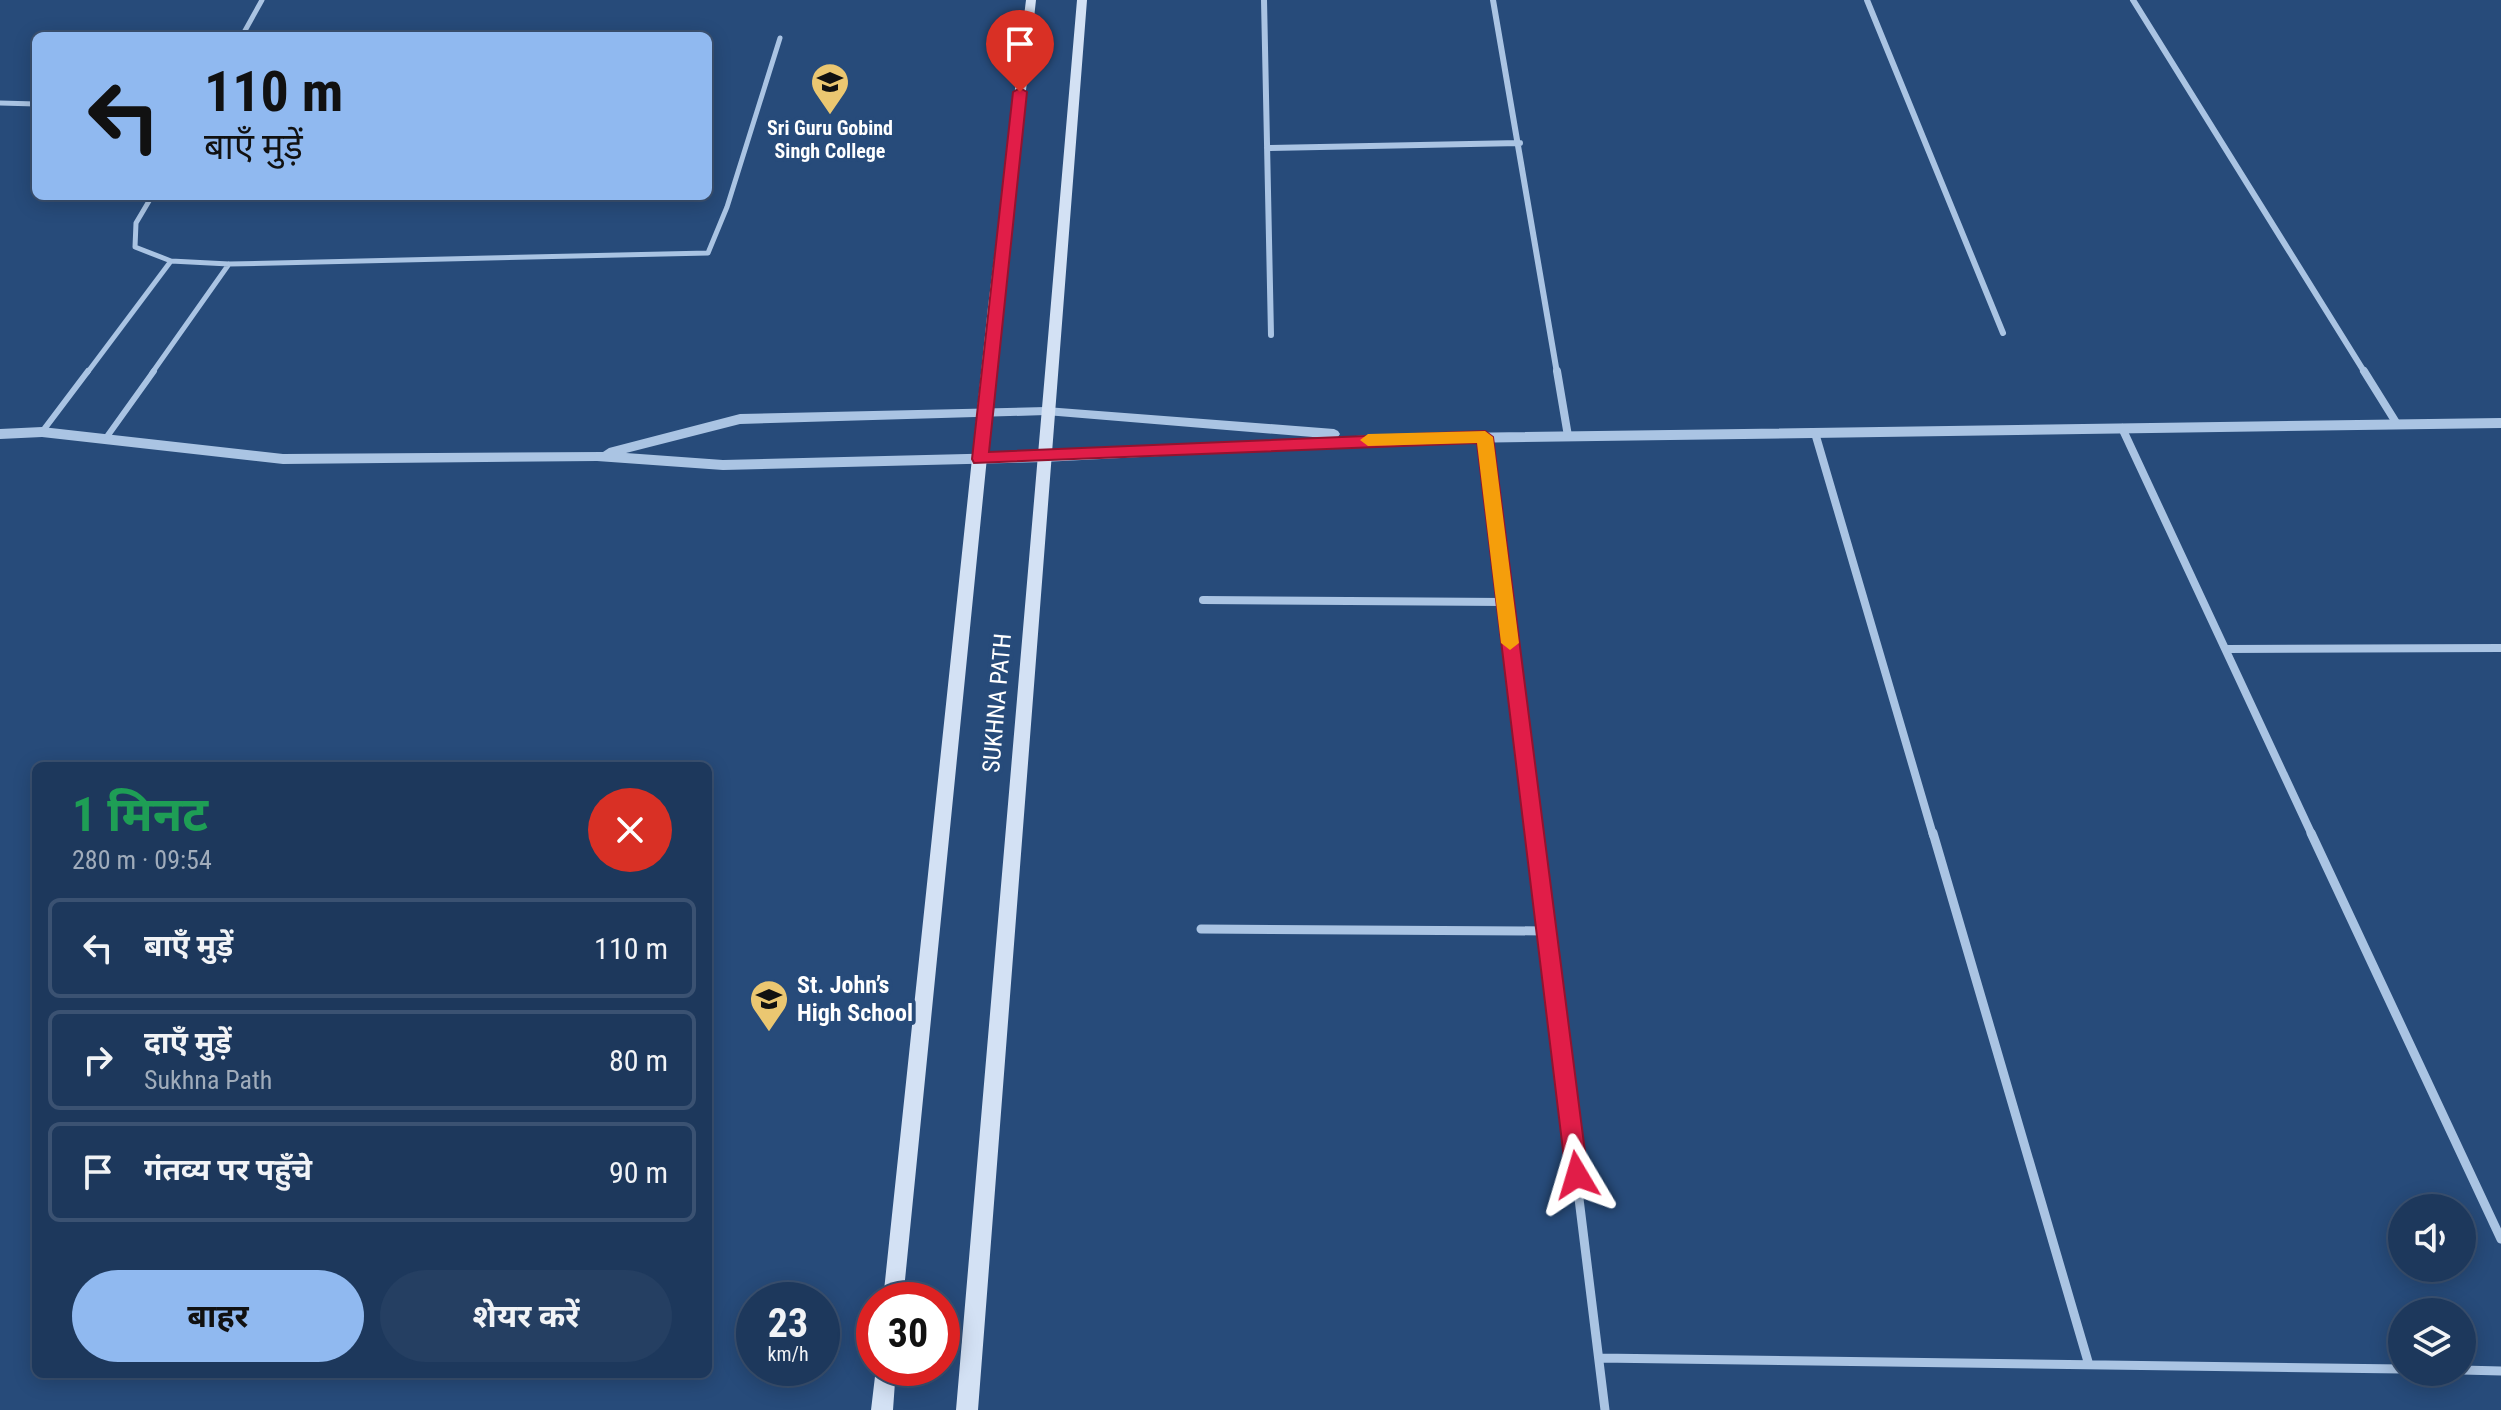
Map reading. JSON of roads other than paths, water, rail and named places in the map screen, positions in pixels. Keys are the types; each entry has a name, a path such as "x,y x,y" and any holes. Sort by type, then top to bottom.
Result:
{"main road":[{"name":"SUKHNA PATH","path":"895,1282 984,413 1031,0"},
{"name":"SUKHNA PATH","path":"967,1410 1046,411 1082,0"},
{"path":"882,1410 884,1386"}],"street":[{"path":"1264,0 1271,335"},
{"path":"1493,0 1568,436"},
{"path":"1867,0 2003,333"},
{"path":"2133,0 2397,424"},
{"path":"1267,148 1520,143"},
{"path":"597,456 740,419 1046,411 1391,439"},
{"path":"0,434 42,432 283,459 597,456 723,465 1043,457 1391,439 2501,423"},
{"path":"2122,428 2501,1239"},
{"path":"1815,433 2089,1365"},
{"path":"1485,437 1605,1410"},
{"path":"1203,600 1505,602"},
{"path":"2226,649 2501,648"},
{"path":"1201,929 1546,931"},
{"path":"1599,1358 2388,1369"},
{"path":"2476,1370 2501,1371"}],"lane":[{"path":"244,32 262,0"},
{"path":"150,200 136,223 135,247 171,261 229,264 708,253 727,207 780,38"},
{"path":"0,103 32,104"},
{"path":"42,432 171,261"},
{"path":"106,438 229,264"}],"place":[{"name":"Sri Guru Gobind Singh College","path":"830,116"},
{"name":"St. John’s High School","path":"769,1033"}]}
